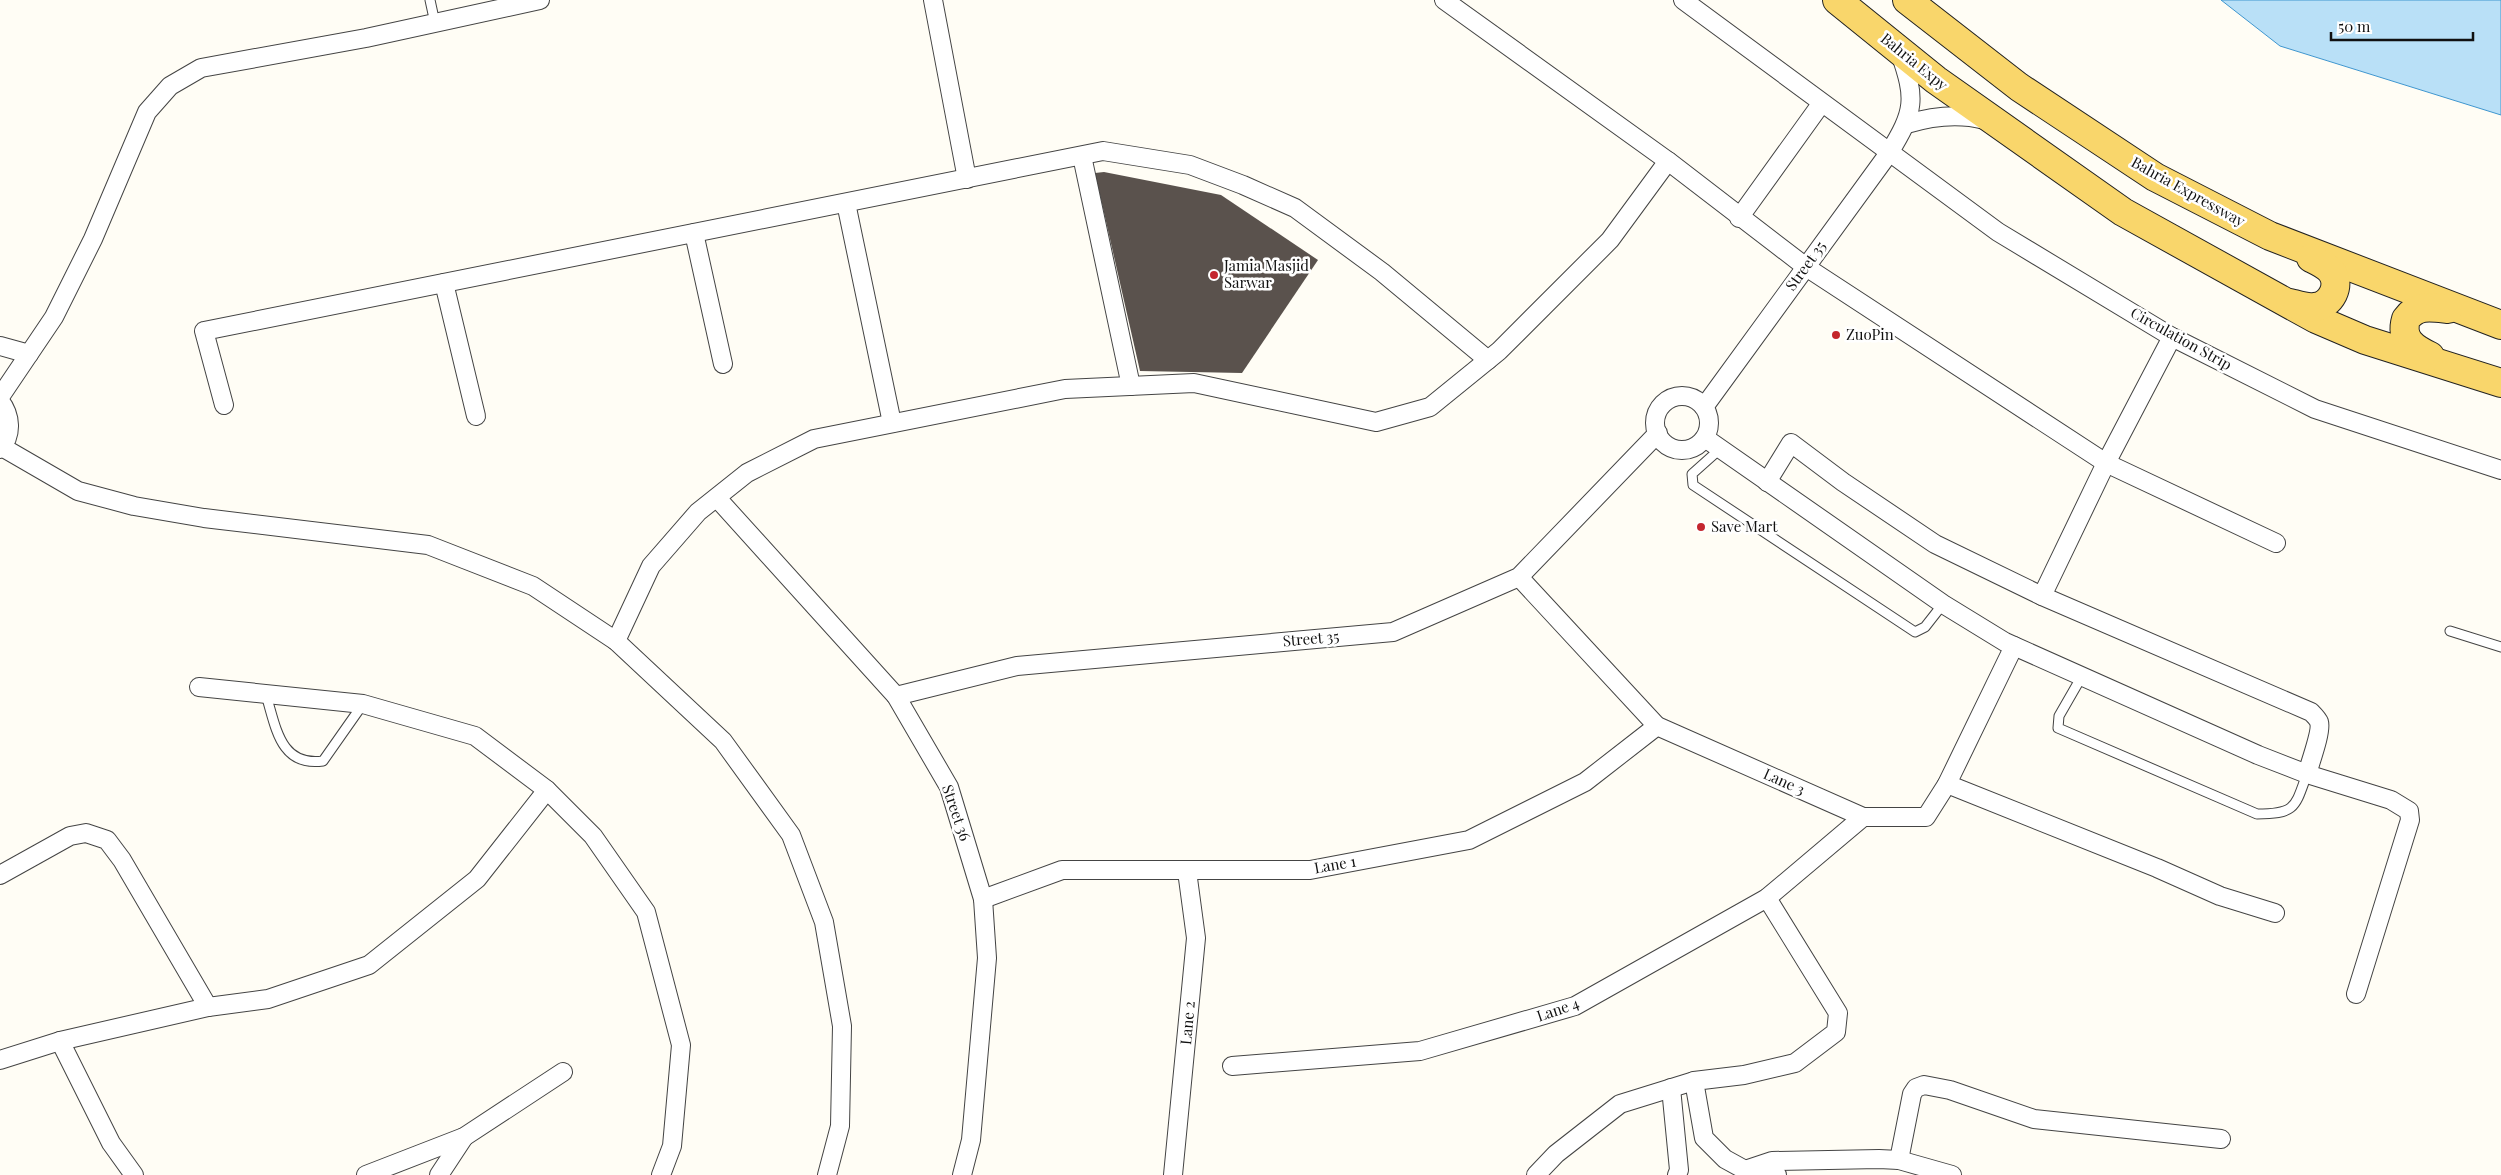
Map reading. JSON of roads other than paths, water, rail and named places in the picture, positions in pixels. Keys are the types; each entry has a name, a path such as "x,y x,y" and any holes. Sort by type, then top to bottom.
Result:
{"main road":[{"name":"Bahria Expy","path":"1838,0 1900,51 1993,122"},
{"name":"Bahria Expressway","path":"1907,0 2019,87 2155,177 2270,236 2501,325"},
{"path":"1993,122 2123,212 2274,298 2365,340 2489,380"},
{"path":"2270,236 2318,262 2331,272 2336,282 2330,298 2315,308 2274,298"},
{"path":"2464,312 2428,306 2417,308 2406,319 2405,335 2409,343 2418,350 2489,380"}],"street":[{"path":"540,0 435,23 201,68 170,86 147,112 93,239 54,318 0,399 9,418 9,428 1,448 78,491 134,506 204,518 428,545 533,586 616,641 722,740 791,835 824,922 842,1026 840,1126 827,1175"},
{"path":"933,0 967,179"},
{"path":"1444,0 1668,161 1739,218 1806,267 2106,463 2276,542"},
{"name":"Circulation Strip","path":"1683,0 1821,104 1998,232 2172,337 2315,410 2501,470"},
{"path":"1900,51 1911,85 1907,124 1925,118 1954,115 1972,116 1993,122"},
{"path":"1739,218 1821,104"},
{"name":"Street 35","path":"1704,407 1889,153 1907,124"},
{"path":"224,405 204,331 1103,152 1190,165 1243,185 1295,208 1382,272 1488,360"},
{"path":"1082,156 1131,386"},
{"path":"616,641 651,566 698,512 747,473 814,439 1065,389 1194,383 1376,422 1430,407 1488,360 1610,240 1668,161"},
{"path":"846,203 892,423"},
{"path":"694,233 723,364"},
{"path":"444,283 476,416"},
{"path":"2042,596 2106,463 2172,337"},
{"path":"0,346 29,354"},
{"path":"1689,397 1704,407 1709,422 1704,438 1695,447 1682,450 1669,446 1658,433 1656,422 1659,411 1672,399 1689,397"},
{"name":"Street 35","path":"896,696 1017,666 1393,632 1519,577 1658,433"},
{"path":"1704,438 1943,604 2014,646 2307,774 2391,800 2409,811 2410,820 2356,994"},
{"path":"1767,482 1791,443 1842,482 1935,544 2042,596 2311,712 2319,722 2320,736 2313,747 2307,774"},
{"name":"Street 36","path":"717,498 896,696 949,787 983,899 987,958 971,1140 962,1175"},
{"name":"Lane 3","path":"1519,577 1657,726 1863,816 1926,817 1947,784 2014,646"},
{"path":"200,686 266,695 364,704 475,736 547,790 593,836 646,912 681,1045 672,1146 661,1175"},
{"name":"Lane 1","path":"983,899 1062,870 1310,870 1469,840 1584,782 1657,726"},
{"path":"1947,784 2157,868 2220,896 2275,913"},
{"path":"0,1060 60,1041 208,1007 268,999 369,965 477,879 547,790"},
{"name":"Lane 4","path":"1232,1066 1420,1051 1575,1006 1767,898 1863,816"},
{"path":"0,875 70,836 86,833 107,840 122,860 208,1007"},
{"name":"Lane 2","path":"1174,1175 1196,938 1187,871"},
{"path":"1536,1175 1556,1154 1620,1104 1694,1081 1744,1075 1795,1063 1836,1032 1838,1013 1767,898"},
{"path":"60,1041 111,1143 134,1175"},
{"path":"366,1175 464,1137 563,1072"},
{"path":"1694,1081 1704,1138 1725,1159 1745,1170 1777,1175"},
{"path":"1899,1160 1912,1094 1916,1088 1924,1085 1950,1090 2034,1119 2221,1139"},
{"path":"1671,1088 1679,1170 1677,1175"},
{"path":"439,1175 464,1137"},
{"path":"1745,1170 1772,1161 1899,1160 1952,1175"}],"lane":[{"path":"430,0 435,23"},
{"path":"1720,449 1692,474 1693,485 1915,632 1925,627 1943,604"},
{"path":"2450,631 2501,647"},
{"path":"2082,676 2059,716 2058,728 2257,814 2286,812 2296,805 2307,774"},
{"path":"266,695 278,736 291,755 308,763 323,761 364,704"}],"water":[{"path":"2221,0 2501,0 2501,115 2280,46"}],"place":[{"name":"Jamia Masjid Sarwar","path":"1214,275"},
{"name":"ZuoPin","path":"1836,335"},
{"name":"Save Mart","path":"1701,527"}]}
